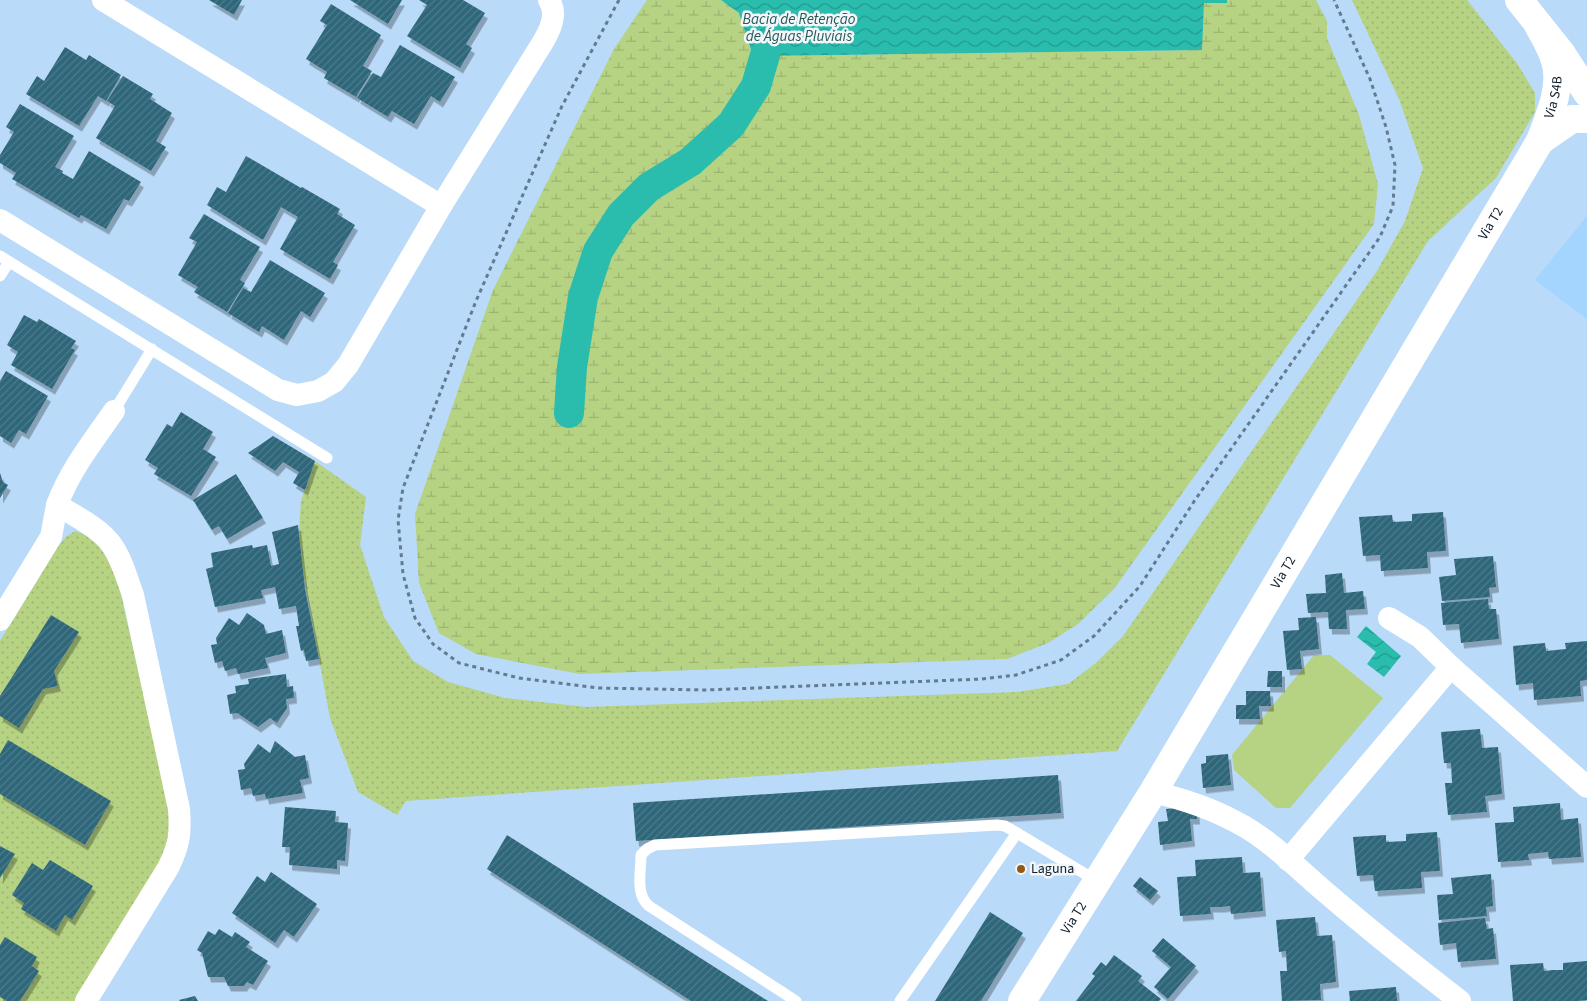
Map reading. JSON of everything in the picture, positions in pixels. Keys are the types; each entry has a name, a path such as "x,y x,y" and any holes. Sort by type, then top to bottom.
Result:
{"street":[{"path":"103,0 441,206"},
{"path":"0,220 278,390 297,395 318,391 334,382 348,364 441,206 548,33 553,20 552,4 549,0"},
{"name":"Via S4B","path":"1519,0 1562,54 1587,93"},
{"name":"Via S4B","path":"1538,25 1556,61 1557,85 1553,108 1540,141"},
{"path":"1540,141 1572,118 1587,119"},
{"name":"Via T2","path":"1022,1001 1153,792 1540,141"},
{"path":"0,620 52,537 57,505 71,473 114,411"},
{"path":"57,505 98,531 112,545 124,569 132,596 173,780 181,829 176,852 168,868 86,1001"},
{"path":"1389,618 1420,638 1587,787"},
{"path":"1288,860 1451,667"},
{"path":"1153,792 1183,799 1222,814 1240,823 1265,840 1375,934 1460,1001"}],"lane":[{"path":"0,276 5,259 327,458"},
{"path":"114,411 152,349"},
{"path":"796,1001 643,902 640,893 641,855 655,845 1005,826 1097,881"},
{"path":"900,1001 1017,833"}],"path":[{"path":"619,0 562,106 476,301 403,488 398,520 403,574 414,618 433,644 459,663 519,678 598,688 706,690 972,680 1016,675 1061,660 1094,636 1140,586 1201,492 1380,237 1393,206 1395,165 1386,127 1370,79 1334,0"}],"shaded area":[{"path":"1587,216 1587,319 1535,280"}],"green space":[{"path":"647,0 721,0 739,13 753,56 1201,50 1204,2 1227,3 1227,0 1316,0 1327,21 1327,38 1359,115 1378,184 1374,224 1114,589 1078,624 1048,643 1007,659 580,674 476,654 439,633 419,583 415,514 493,290 614,49"},
{"path":"1352,0 1467,0 1516,62 1535,93 1535,112 1496,178 1428,241 1117,751 406,801 397,815 358,792 330,718 302,567 299,532 301,501 315,461 366,497 360,545 384,617 413,661 448,682 505,698 586,707 1017,692 1068,684 1096,663 1123,636 1377,271 1405,221 1423,168 1399,99"},
{"path":"75,531 91,538 96,543 117,577 167,798 172,837 156,870 75,1001 0,1001 0,641 59,545"},
{"path":"1314,655 1330,655 1383,698 1290,808 1276,808 1234,770 1232,755"}],"water":[{"name":"Bacia de Retenção de Águas Pluviais","path":"721,0 1227,0 1227,3 1204,3 1202,50 753,56 739,13"},
{"path":"1366,626 1401,656 1384,677 1367,664 1376,652 1357,637"}],"building":[{"path":"209,0 242,0 234,15"},
{"path":"350,0 402,0 388,24"},
{"path":"419,0 463,0 485,13 466,44 472,48 460,68 407,36 427,5"},
{"path":"331,4 381,35 363,66 372,71 356,97 324,78 327,72 306,59 327,25 320,21"},
{"path":"400,45 455,77 440,102 431,96 414,124 392,111 388,117 357,98 373,73 381,77"},
{"path":"65,47 86,60 89,55 121,75 106,101 98,96 79,126 26,94 37,76 44,81"},
{"path":"123,76 153,94 150,99 172,113 156,141 166,147 151,171 96,138 115,106 107,101"},
{"path":"20,104 74,136 55,167 63,171 62,173 73,179 89,151 141,182 129,201 124,199 106,229 81,215 79,218 12,179 16,173 0,163 0,155 14,132 6,127"},
{"path":"246,156 340,209 337,214 355,225 333,262 338,265 330,279 280,249 298,217 281,207 263,240 207,205 217,187 226,192"},
{"path":"204,214 260,247 240,280 245,283 227,312 194,292 198,287 178,275 197,242 189,238"},
{"path":"270,260 325,293 310,317 301,311 284,340 262,326 259,332 228,313 243,288 251,292"},
{"path":"24,315 37,322 39,319 76,341 71,348 75,350 52,389 11,365 18,352 7,345"},
{"path":"6,371 48,396 26,434 19,430 11,443 0,436 0,381"},
{"path":"181,412 213,432 203,449 216,457 191,496 154,474 158,468 145,460 167,424 172,427"},
{"path":"273,436 315,461 305,490 293,483 299,472 283,462 275,471 248,453"},
{"path":"0,473 3,482 8,485 0,498"},
{"path":"236,474 263,518 227,539 219,526 212,530 193,500"},
{"path":"1443,512 1446,551 1427,552 1428,568 1381,571 1380,555 1363,556 1359,517 1392,515 1393,522 1412,521 1412,514"},
{"path":"298,525 305,589 319,659 306,661 304,650 301,651 296,626 299,626 296,606 279,609 275,587 261,590 263,598 215,607 206,569 213,567 211,553 252,545 253,548 267,545 271,566 279,564 272,532"},
{"path":"1493,556 1496,587 1489,588 1490,597 1442,601 1439,577 1456,575 1454,559"},
{"path":"1342,573 1344,593 1363,591 1365,609 1346,610 1347,629 1329,629 1328,612 1308,613 1306,594 1326,593 1325,575"},
{"path":"1488,599 1489,609 1496,609 1499,639 1461,643 1459,624 1443,625 1441,603"},
{"path":"247,613 264,625 266,634 282,630 286,653 265,658 268,668 238,674 236,668 225,671 222,661 215,663 211,645 217,644 216,638 229,618 239,625"},
{"path":"51,615 79,632 54,671 58,686 43,689 19,728 0,716 0,696"},
{"path":"1316,617 1319,649 1300,651 1302,669 1287,670 1283,631 1299,630 1298,618"},
{"path":"1587,641 1587,680 1580,681 1581,696 1534,700 1533,683 1516,685 1513,646 1545,643 1546,651 1566,649 1565,643"},
{"path":"1268,671 1282,671 1282,687 1267,687"},
{"path":"286,674 287,687 293,686 294,698 286,699 287,708 277,723 270,718 258,727 237,713 230,714 227,695 236,693 235,686 249,684 248,679"},
{"path":"1246,691 1270,691 1271,706 1259,706 1260,719 1236,719 1236,705 1246,705"},
{"path":"1480,729 1482,748 1498,747 1502,794 1485,796 1487,812 1448,815 1445,783 1452,783 1451,763 1444,763 1441,732"},
{"path":"8,740 111,801 85,845 0,794 0,754"},
{"path":"275,741 295,757 305,755 309,778 300,780 303,793 266,799 265,794 253,796 251,788 241,790 238,770 245,769 244,764 258,744 270,753"},
{"path":"1228,754 1231,785 1203,788 1201,764 1206,763 1206,756"},
{"path":"1058,775 1061,813 636,841 633,803"},
{"path":"1560,803 1561,820 1578,818 1581,857 1549,859 1548,852 1528,854 1529,860 1498,862 1495,823 1514,822 1513,807"},
{"path":"1196,806 1197,819 1190,819 1192,841 1160,845 1158,822 1168,821 1166,809"},
{"path":"285,807 336,811 335,822 348,823 345,861 337,860 337,869 289,865 290,847 282,847"},
{"path":"1437,832 1440,871 1421,872 1422,888 1375,891 1373,875 1357,876 1353,837 1386,835 1386,842 1406,841 1406,834"},
{"path":"507,835 768,1001 691,1001 487,869"},
{"path":"0,846 15,854 0,878"},
{"path":"1242,857 1243,873 1260,872 1263,911 1231,914 1230,906 1210,907 1211,914 1180,916 1177,877 1196,876 1195,860"},
{"path":"50,860 93,886 72,920 65,915 56,931 21,909 24,903 12,895 32,863 43,870"},
{"path":"271,872 317,904 294,937 284,930 275,943 232,913 257,876 265,882"},
{"path":"1491,874 1493,906 1486,907 1487,916 1439,920 1437,895 1453,894 1451,878"},
{"path":"1140,877 1158,891 1150,900 1133,886"},
{"path":"990,912 1023,933 981,1001 935,1001"},
{"path":"1315,917 1317,936 1332,935 1336,982 1320,984 1321,1000 1282,1001 1280,971 1287,971 1286,951 1279,952 1276,920"},
{"path":"1485,918 1487,929 1493,928 1496,959 1458,962 1456,943 1440,945 1438,923"},
{"path":"219,929 232,937 235,932 250,942 246,947 268,961 253,985 247,982 244,986 228,986 224,977 208,977 202,953 197,950 208,931 215,935"},
{"path":"5,937 37,957 32,966 39,971 20,1001 7,1001 0,997 0,945"},
{"path":"1163,938 1196,966 1168,999 1154,987 1171,967 1152,951"},
{"path":"1114,955 1142,976 1138,981 1161,999 1159,1001 1076,1001 1095,976 1092,974 1101,962 1106,966"},
{"path":"1587,961 1587,1000 1513,1001 1510,965 1543,963 1544,971 1563,970 1563,963"},
{"path":"1396,987 1397,1001 1350,1001 1349,991"},
{"path":"195,996 198,1001 179,1000"}],"waterway":[{"path":"569,413 572,367 583,297 598,251 621,215 649,187 690,162 731,125 756,86 765,55"}],"place":[{"name":"Laguna","path":"1021,869"}]}
